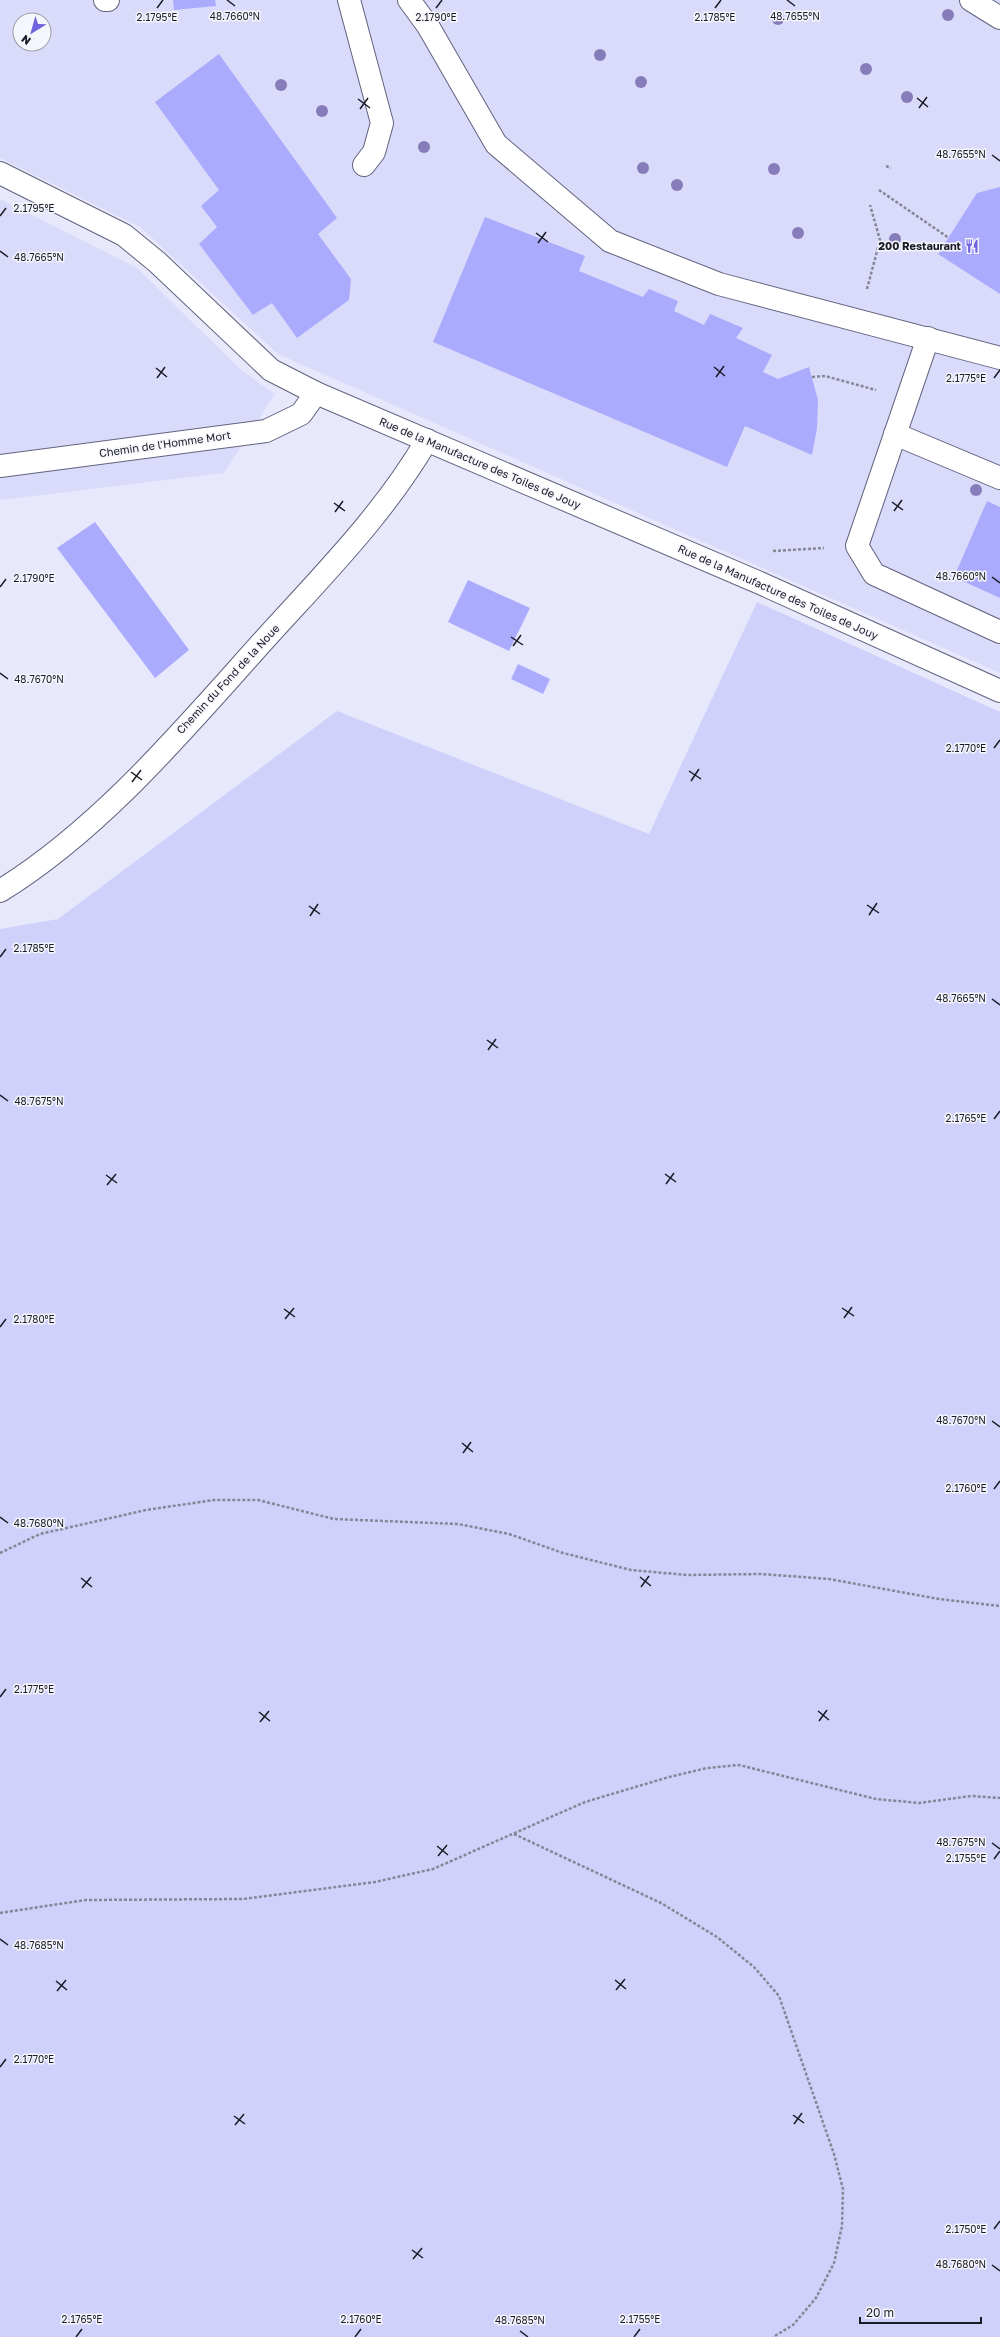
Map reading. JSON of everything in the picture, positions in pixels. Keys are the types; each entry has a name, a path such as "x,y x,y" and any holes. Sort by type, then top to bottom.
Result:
{"street":[{"path":"349,0 382,123 374,152 364,165"},
{"path":"409,0 428,26 496,144 610,241 719,284 1000,358"},
{"path":"971,0 998,22"},
{"name":"Rue de la Manufacture des Toiles de Jouy","path":"0,173 124,235 156,262 271,370 316,393 760,583 1000,691"},
{"path":"928,338 857,546 874,574 1000,632"},
{"name":"Chemin de l'Homme Mort","path":"0,466 266,431 300,414 316,393"},
{"path":"895,434 1000,478"},
{"name":"Chemin du Fond de la Noue","path":"0,891 67,844 162,751 356,538 415,461 427,440"}],"path":[{"path":"886,166 891,168"},
{"path":"879,190 949,238"},
{"path":"859,320 880,240 870,204"},
{"path":"812,377 825,376 907,399"},
{"path":"770,552 857,546"},
{"path":"0,1552 40,1534 146,1510 214,1500 258,1500 334,1519 458,1524 509,1534 563,1553 631,1570 687,1575 761,1574 829,1579 939,1599 1000,1606"},
{"path":"0,1914 85,1900 243,1899 375,1882 433,1869 585,1802 707,1768 739,1765 876,1799 919,1803 971,1796 1000,1798"},
{"path":"514,1834 662,1903 730,1947 754,1967 779,1996 834,2154 843,2189 842,2226 834,2263 816,2298 793,2325 773,2337"}],"shaded area":[{"path":"0,0 1000,0 1000,673 278,354 140,227 0,158"},
{"path":"0,199 137,268 241,370 275,394 224,473 0,500"},
{"path":"757,602 1000,712 1000,2337 0,2337 0,929 58,919 337,711 649,834"}],"building":[{"path":"173,0 215,0 216,6 174,10"},
{"path":"219,54 337,218 318,234 351,279 349,300 297,338 272,303 253,315 199,244 217,227 201,206 219,190 155,102"},
{"name":"200 Restaurant","path":"1000,187 1000,294 938,254 977,193"},
{"path":"485,217 585,256 579,271 643,297 649,289 678,301 674,311 704,325 710,314 743,328 736,338 772,355 763,372 778,379 809,367 818,400 817,428 812,455 745,426 727,467 433,342"},
{"path":"987,501 1000,507 1000,598 954,577"},
{"path":"95,522 189,650 155,678 57,548"},
{"path":"468,580 530,608 509,651 448,622"},
{"path":"518,664 550,679 543,694 511,679"}],"place":[{"name":"200 Restaurant","path":"972,246"}]}
